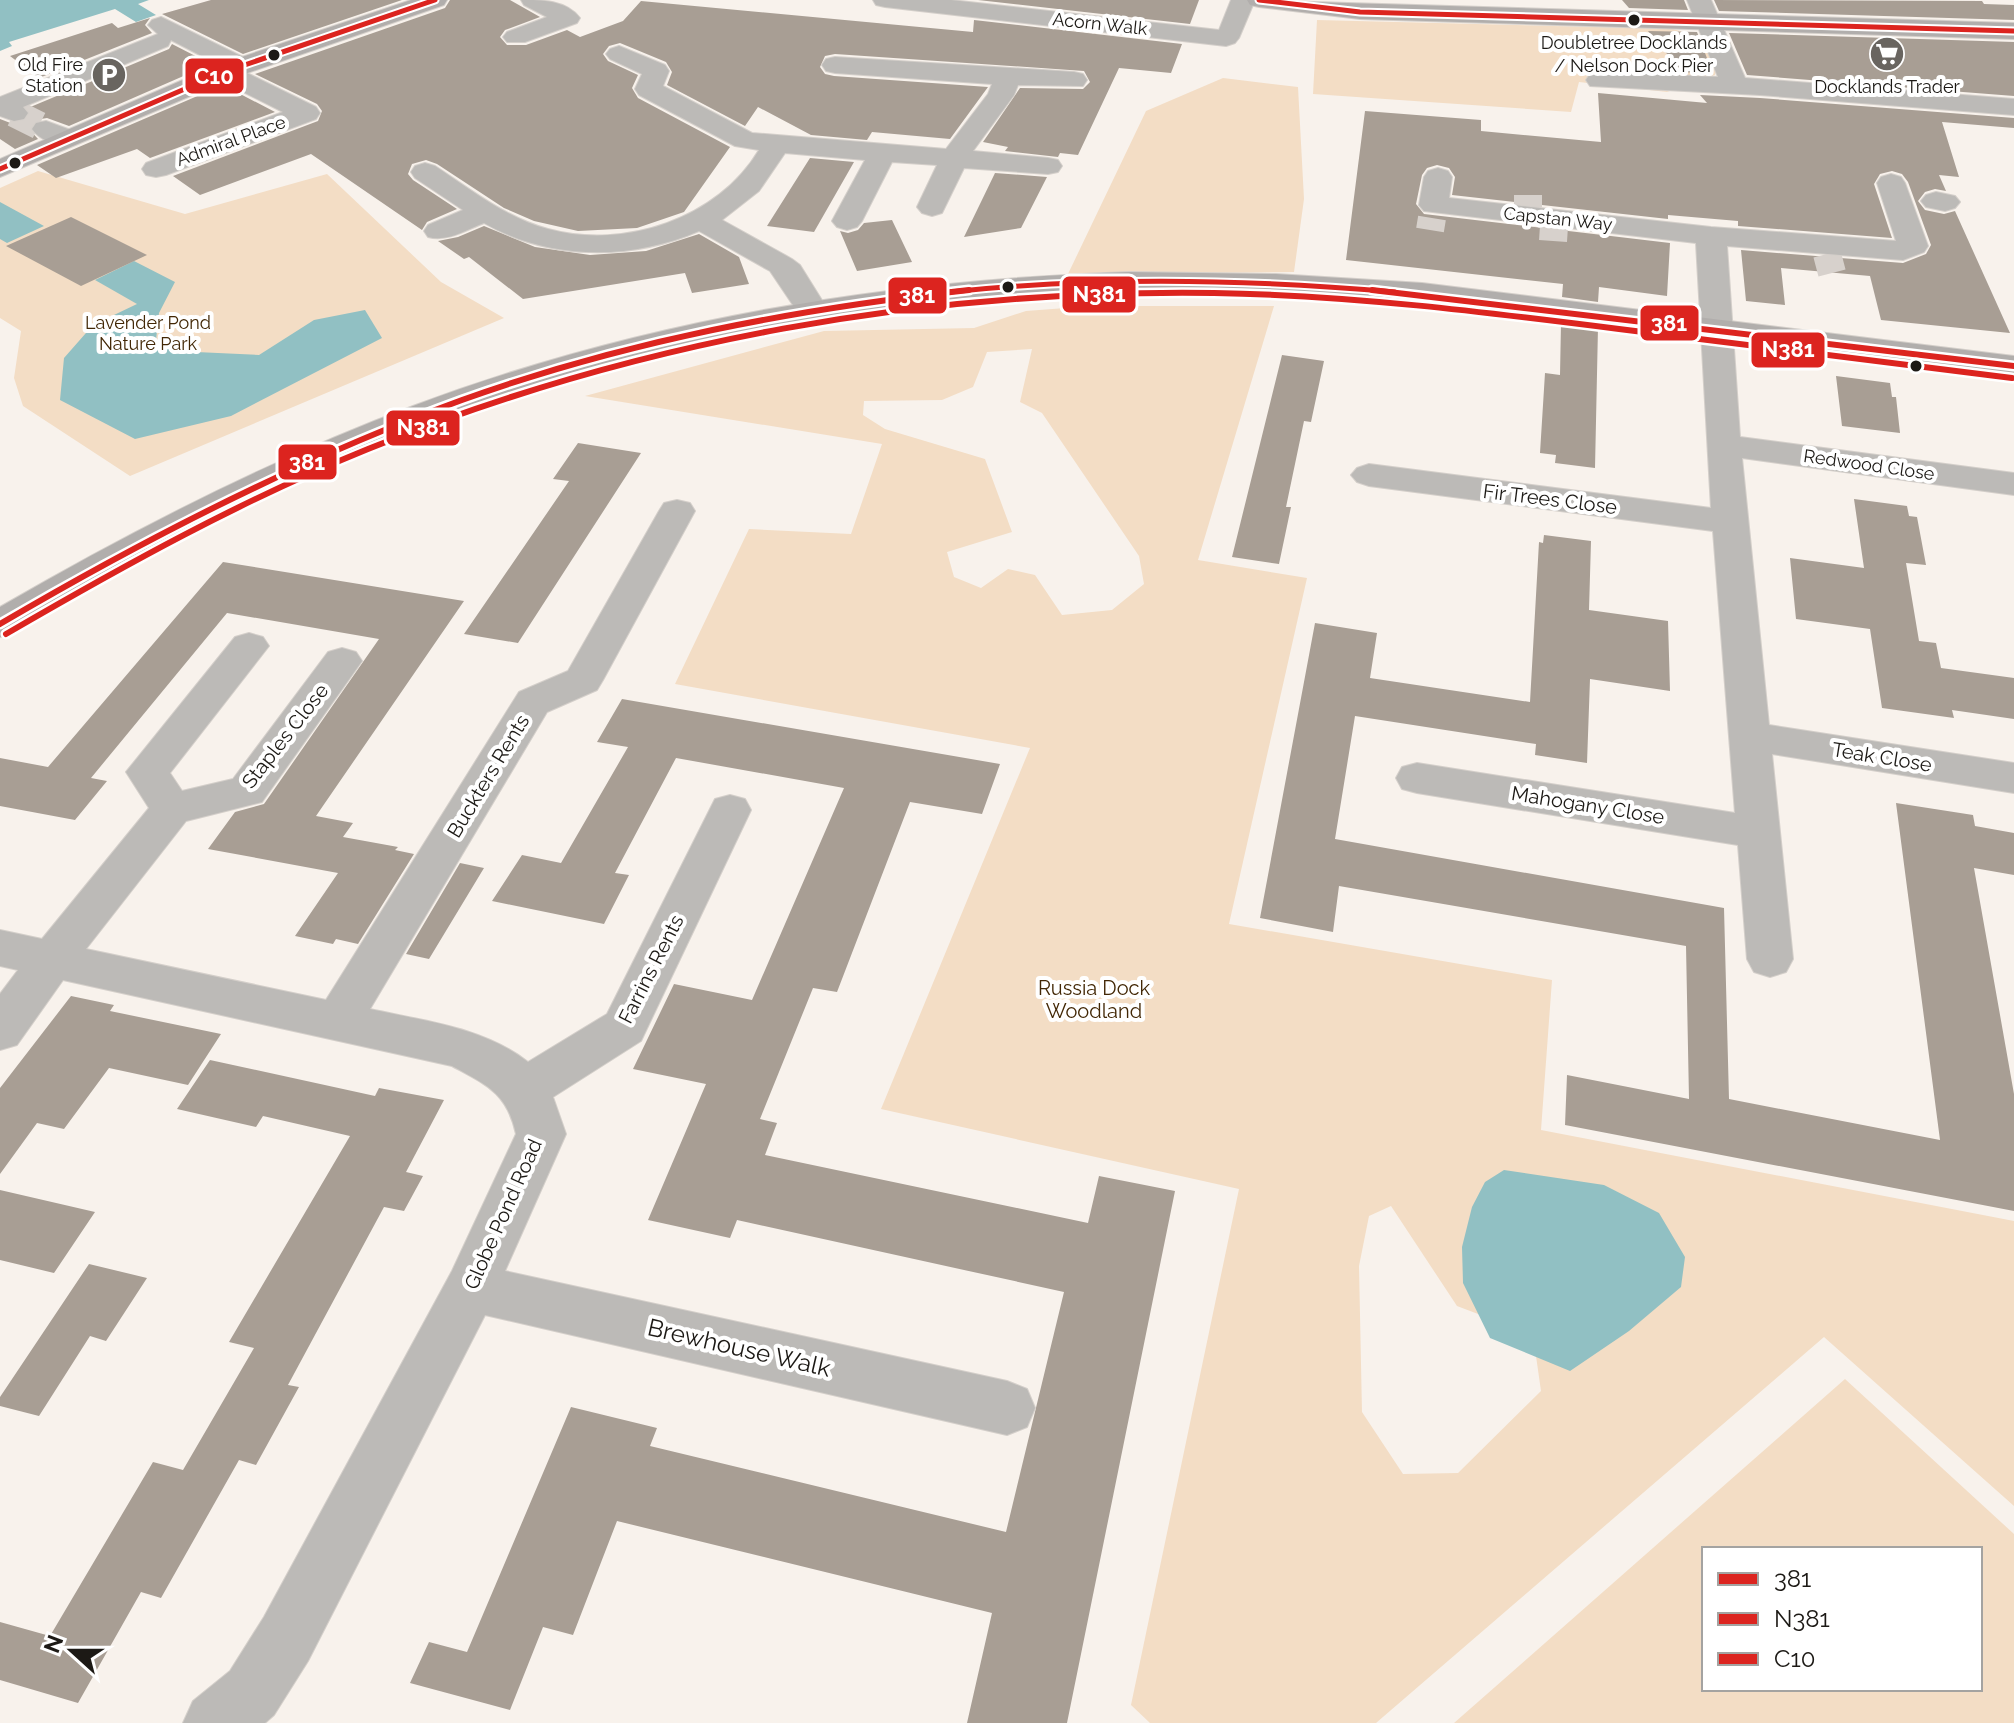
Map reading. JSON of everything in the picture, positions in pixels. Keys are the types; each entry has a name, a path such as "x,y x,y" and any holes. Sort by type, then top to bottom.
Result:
{"main road":[{"path":"0,169 56,133 435,0"},
{"path":"1259,0 1328,11 1705,12 2014,31"},
{"path":"0,624 180,524 314,460 403,422 494,389 633,350 812,310 1027,284 1239,282 1425,293 2014,366"}],"street":[{"path":"516,37 568,18 572,10 533,0"},
{"name":"Acorn Walk","path":"885,0 1226,38 1243,0"},
{"path":"1705,12 1735,86"},
{"name":"Admiral Place","path":"14,113 1,106 160,33 316,109 156,169"},
{"path":"619,54 656,71 648,89 745,140 1048,166"},
{"path":"835,65 1074,80"},
{"path":"932,207 955,156 1001,95 1008,77"},
{"path":"1599,80 1815,91 2014,107"},
{"path":"425,172 486,211 536,235 591,244 627,241 700,220 748,187 776,144"},
{"path":"847,221 884,151"},
{"name":"Capstan Way","path":"1437,182 1541,217 1711,236 1903,251 1913,246 1898,193"},
{"path":"439,231 486,211"},
{"path":"700,220 781,265 789,272 812,310"},
{"path":"1711,236 1723,445 1770,959"},
{"name":"Redwood Close","path":"1723,445 2014,484"},
{"name":"Fir Trees Close","path":"1369,475 1730,522"},
{"name":"Buckters Rents","path":"338,1021 533,702 583,680 677,511"},
{"path":"0,1031 52,959 172,809 147,772 249,646"},
{"name":"Staples Close","path":"172,809 247,791 342,661"},
{"name":"Teak Close","path":"1750,736 2014,778"},
{"name":"Mahogany Close","path":"1417,778 1758,832"},
{"name":"Farrins Rents","path":"527,1088 624,1027 730,810"},
{"path":"0,948 463,1049 494,1065 527,1088"},
{"name":"Globe Pond Road","path":"215,1723 252,1693 286,1639 471,1288 541,1134 536,1108 527,1088"},
{"name":"Brewhouse Walk","path":"471,1288 1007,1408"}],"green space":[{"path":"1317,20 1673,29 1702,37 1719,62 1715,75 1667,92 1579,82 1571,112 1313,94"},
{"path":"1223,78 1298,87 1304,199 1294,272 1068,274 1146,111"},
{"name":"Lavender Pond Nature Park","path":"38,171 185,214 327,174 441,282 504,318 130,476 23,406 14,378 21,331 0,318 0,188"},
{"name":"Russia Dock Woodland","path":"1092,306 1274,306 1198,560 1307,578 1229,924 1552,980 1541,1130 2014,1221 2014,1506 1824,1337 1376,1723 1150,1723 1131,1705 1239,1189 881,1109 1030,748 675,684 749,529 851,534 882,444 585,396 824,331 974,328 1026,311","holes":["1032,349 1020,402 1042,413 1139,556 1144,584 1112,610 1062,615 1035,575 1008,569 981,588 954,577 947,552 1012,532 985,459 885,429 863,415 864,401 942,400 973,387 987,352","1391,1206 1457,1306 1533,1335 1541,1391 1458,1473 1403,1474 1362,1412 1359,1266 1369,1216"]},
{"path":"1845,1379 2014,1534 2014,1723 1454,1723"}],"water":[{"path":"0,0 149,0 138,4 156,15 136,22 115,9 9,42 12,46 0,51"},
{"path":"0,202 44,226 7,243 0,239"},
{"path":"134,261 175,282 159,313 156,340 196,352 259,355 314,320 365,310 382,338 231,416 135,439 60,400 64,358 93,325 137,304 95,280"},
{"path":"1504,1170 1604,1185 1659,1213 1685,1257 1681,1287 1629,1331 1570,1371 1490,1338 1463,1283 1462,1247 1472,1207 1485,1182"}],"building":[{"path":"211,0 402,0 243,54 162,14"},
{"path":"450,0 510,0 540,17 505,30 500,37 507,45 526,45 567,30 580,37 623,21 641,1 973,32 974,20 1182,44 1171,73 1119,68 1078,155 1060,153 1058,157 1005,151 1008,147 983,142 1020,88 1083,89 1090,82 1084,71 835,54 825,56 820,67 825,74 834,76 988,87 950,139 872,132 867,140 811,135 758,107 745,126 667,85 672,72 666,62 620,43 609,46 603,54 608,61 638,75 632,88 638,98 730,147 684,212 637,228 578,231 534,221 504,208 426,160 412,164 408,174 457,209 427,222 422,230 311,154 200,195 173,176 318,121 322,111 317,104 255,74 445,8"},
{"path":"978,0 1199,0 1190,24"},
{"path":"1622,0 1684,0 1688,10 1629,8"},
{"path":"1714,0 1982,1 1984,4 2014,5 2014,20 1719,11"},
{"path":"150,18 145,25 152,33 39,78 10,56 112,23 118,28"},
{"path":"1648,31 1697,32 1713,74 1682,72"},
{"path":"1729,33 2014,42 2014,96 1747,75"},
{"path":"172,44 211,64 69,126 47,118 35,120 29,129 38,139 15,149 0,139 0,119 13,124 25,122 31,113 28,108 169,49"},
{"path":"223,85 275,112 150,158 137,149 56,178 37,165"},
{"path":"1598,93 1707,103 1700,95 1760,98 2014,118 2014,128 1942,122 1959,177 1939,175 1946,191 1935,189 1925,192 1918,201 1925,210 1944,214 1955,211 2010,333 1881,320 1870,276 1781,268 1785,305 1746,301 1741,250 1903,263 1926,254 1931,245 1908,182 1902,174 1892,171 1880,174 1874,184 1892,238 1738,226 1738,221 1668,215 1668,219 1452,195 1455,177 1449,168 1437,165 1427,168 1422,175 1416,204 1424,214 1670,243 1667,296 1599,287 1598,302 1562,297 1563,284 1346,260 1365,111 1481,120 1481,131 1601,142"},
{"path":"810,158 854,162 814,232 767,226"},
{"path":"995,173 1047,177 1021,228 964,237"},
{"path":"71,217 147,255 81,286 6,246"},
{"path":"892,220 912,262 857,271 840,231 848,233 858,230 864,223"},
{"path":"484,226 535,247 590,255 646,251 699,234 739,257 749,284 692,293 685,273 523,299 469,257 464,259 438,241"},
{"path":"1561,323 1598,327 1595,468 1555,463 1556,455 1540,453 1545,373 1560,375"},
{"path":"1282,355 1324,361 1311,422 1304,421 1286,507 1291,507 1279,564 1232,557"},
{"path":"1836,376 1890,383 1892,397 1896,397 1900,433 1842,426"},
{"path":"578,443 641,453 518,643 464,634 569,481 553,479"},
{"path":"1854,499 1907,506 1909,516 1917,517 1926,565 1906,563 1919,641 1936,643 1941,668 2014,678 2014,719 1952,710 1954,718 1882,708 1870,629 1796,619 1790,558 1864,568"},
{"path":"1544,535 1591,541 1589,610 1668,621 1670,691 1590,679 1587,763 1535,755 1536,744 1355,716 1335,839 1724,908 1729,1099 1940,1140 1896,803 1973,815 1975,826 2014,833 2014,875 1974,868 2014,1094 2014,1211 1565,1125 1567,1075 1689,1099 1686,946 1339,886 1333,932 1260,918 1315,623 1377,633 1370,678 1530,702 1539,542 1543,543"},
{"path":"223,562 464,601 316,816 353,823 343,837 398,847 395,850 414,854 358,944 336,939 333,944 295,936 338,873 208,849 235,812 264,804 379,639 227,613 91,778 107,781 75,820 0,806 0,758 48,767"},
{"path":"622,699 1000,764 982,814 910,802 837,992 813,988 760,1119 777,1123 765,1155 1088,1223 1099,1176 1175,1191 1067,1723 967,1723 992,1613 617,1521 573,1635 543,1627 510,1710 410,1683 429,1642 467,1652 571,1407 657,1428 650,1446 1006,1532 1064,1292 737,1220 730,1238 648,1220 706,1084 633,1069 674,984 752,1000 844,788 676,758 615,873 629,875 604,924 492,901 522,855 561,863 628,747 597,742"},
{"path":"460,863 484,868 429,959 406,954"},
{"path":"71,996 114,1005 110,1011 221,1034 188,1085 109,1068 64,1129 37,1123 0,1174 0,1088"},
{"path":"210,1060 375,1096 379,1088 444,1100 406,1172 423,1176 404,1211 384,1207 288,1385 299,1387 256,1465 239,1460 161,1598 141,1592 78,1703 0,1680 0,1622 50,1636 153,1462 183,1470 254,1348 229,1342 350,1136 263,1116 256,1127 177,1109"},
{"path":"0,1190 95,1212 54,1273 0,1260"},
{"path":"89,1264 147,1278 106,1341 90,1336 39,1416 0,1406 0,1397"}],"tunnel":[{"path":"14,113 46,129"},
{"path":"1528,195 1528,207"},
{"path":"1430,230 1432,218"},
{"path":"1553,241 1554,226"},
{"path":"1827,254 1832,273"}],"transit line":[{"name":"C10","path":"0,169 224,72 435,0"},
{"name":"C10","path":"1259,0 1360,12 2014,31"},
{"name":"381","path":"0,624 88,573 224,502 316,458 463,399 566,366 670,339 775,316 881,299 988,288 1095,282 1202,281 1307,285 1515,304 2014,366"},
{"name":"N381","path":"6,634 229,512 321,469 463,412 658,354 758,332 858,315 959,303 1060,296 1162,293 1277,296 1505,315 2012,378"}],"place":[{"name":"Doubletree Docklands / Nelson Dock Pier","path":"1634,20"},
{"name":"Docklands Trader","path":"1887,54"},
{"name":"Old Fire Station","path":"109,75"}]}
